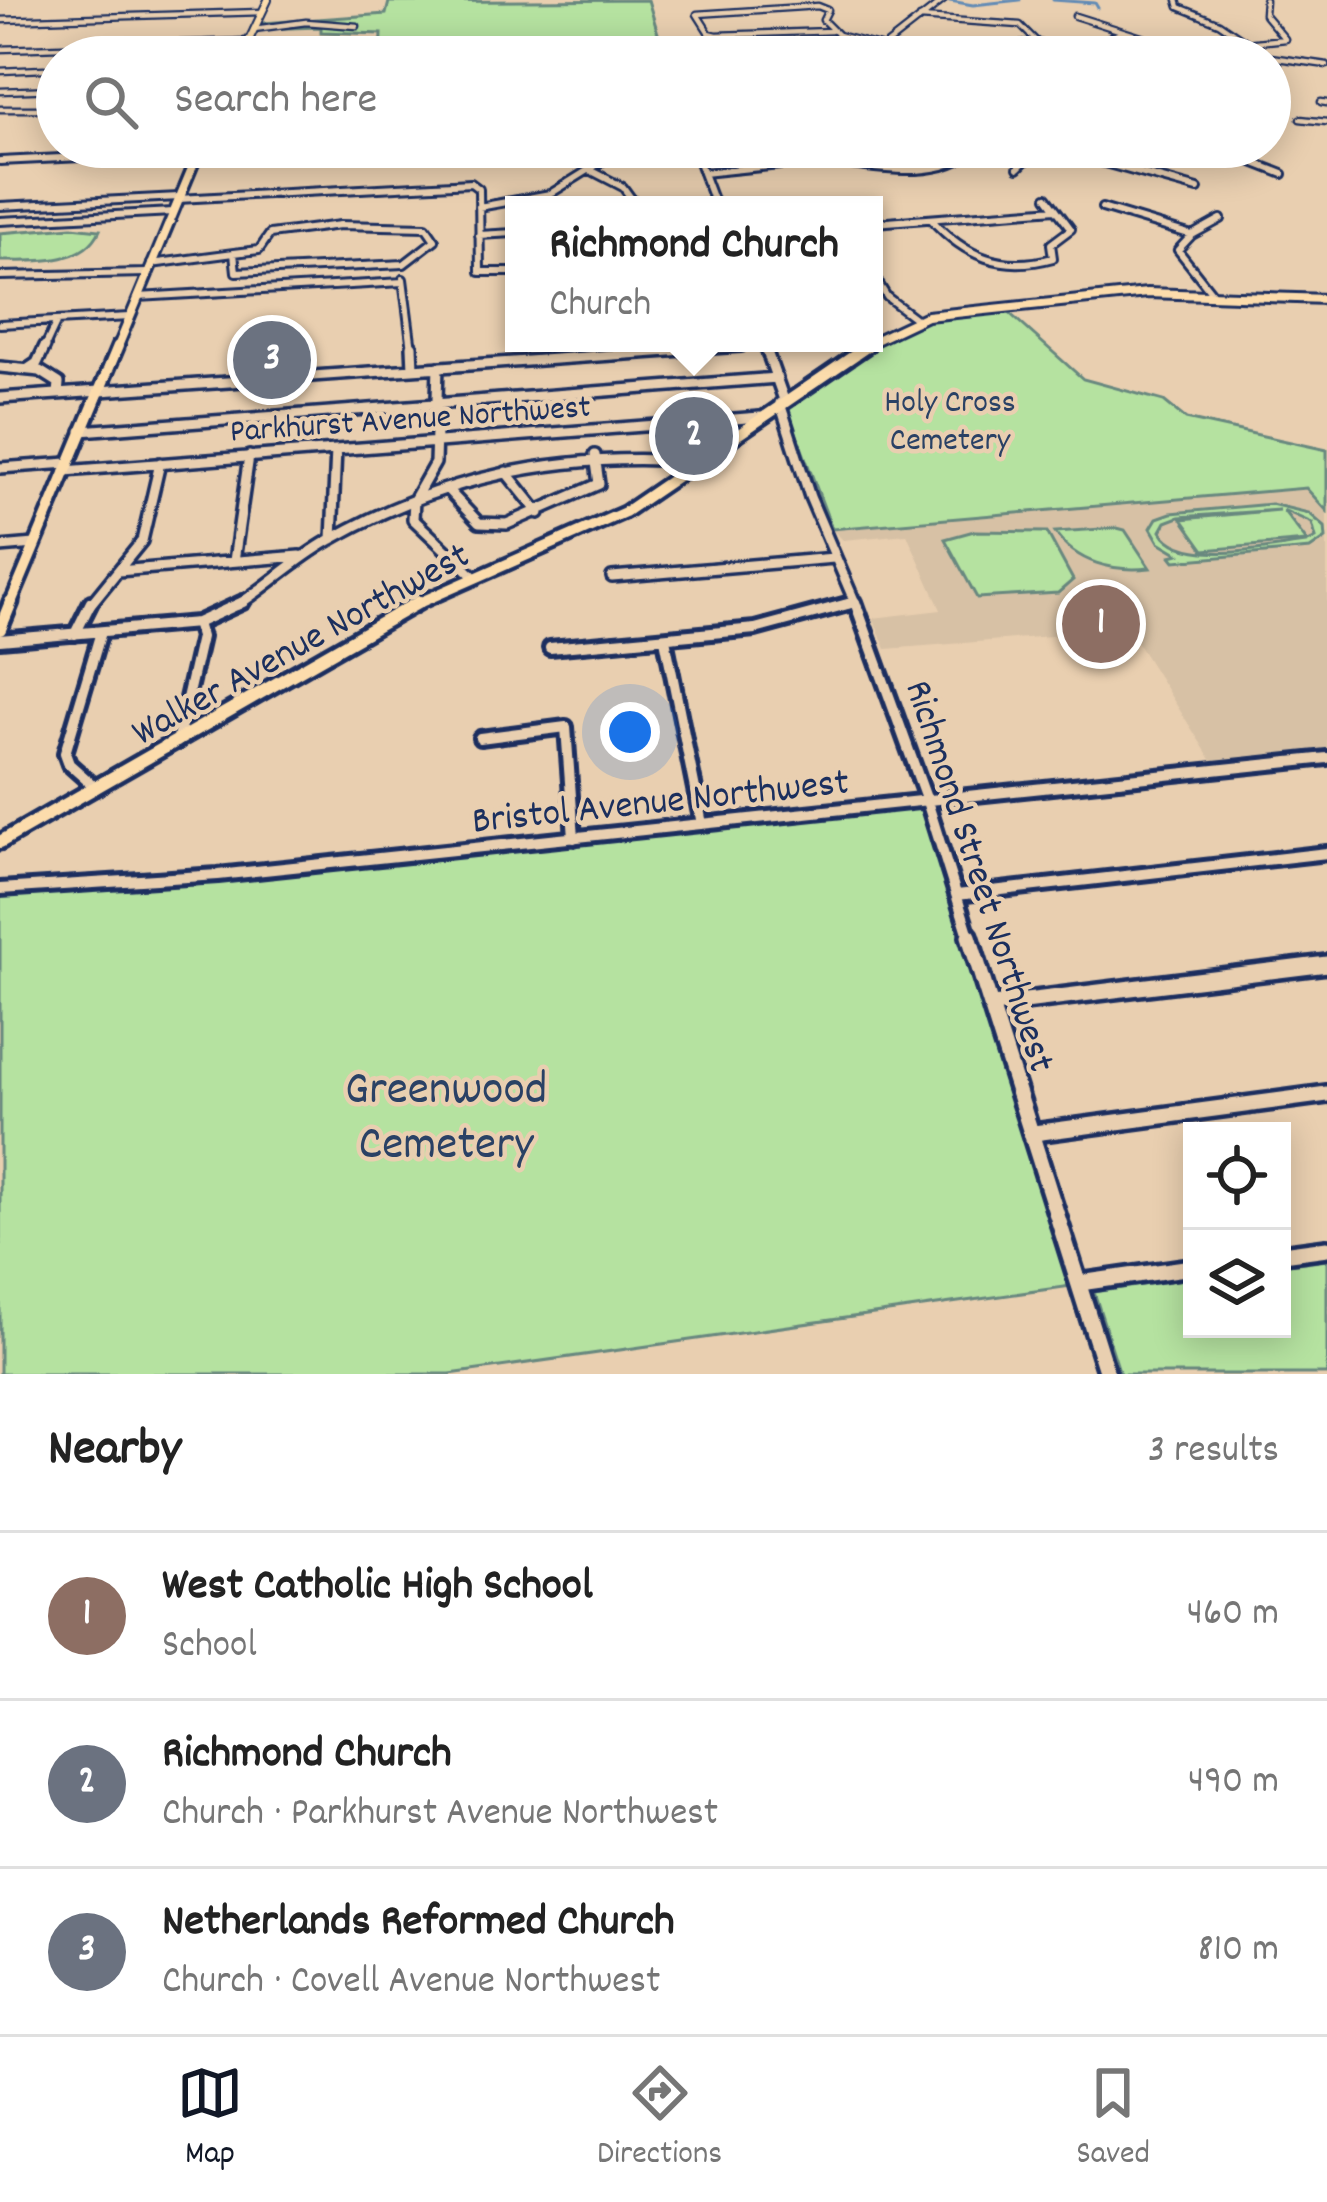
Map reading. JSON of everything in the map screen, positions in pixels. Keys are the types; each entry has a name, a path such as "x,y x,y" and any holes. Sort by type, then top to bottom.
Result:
{"main road":[{"path":"251,36 268,0"},
{"path":"0,627 192,168"},
{"name":"Walker Avenue Northwest","path":"883,337 916,319 1147,293 1327,299"},
{"name":"Walker Avenue Northwest","path":"1,840 472,575 581,535 700,462 857,352"}],"street":[{"path":"897,36 944,0"},
{"path":"1177,0 1180,8 1219,23 1237,36"},
{"path":"1265,0 1264,15 1282,36"},
{"path":"831,31 823,20 828,10 818,6 698,14 709,33 716,35 831,31 842,36"},
{"path":"0,20 262,12"},
{"path":"1076,16 1133,36"},
{"path":"920,18 1012,23 1030,36"},
{"path":"254,29 306,22 357,26"},
{"path":"1113,36 1124,32"},
{"path":"0,49 36,48"},
{"path":"1291,60 1327,65"},
{"path":"0,71 36,69"},
{"path":"0,91 36,90"},
{"path":"0,109 36,109"},
{"path":"1300,118 1327,122"},
{"path":"0,161 36,159"},
{"path":"543,196 593,168"},
{"path":"702,168 712,196"},
{"path":"703,171 766,168"},
{"path":"1083,170 1089,168"},
{"path":"1112,168 1161,187 1198,189"},
{"path":"1268,168 1283,174"},
{"path":"590,170 623,187 630,196"},
{"path":"0,206 454,183 478,186 480,272 505,272"},
{"path":"931,219 951,244 969,255 1008,263 1041,262 1053,258 1051,244 1072,229 1047,197"},
{"path":"479,207 505,203"},
{"path":"883,222 1056,208"},
{"path":"1102,208 1192,235"},
{"path":"0,220 173,212"},
{"path":"1212,293 1178,250 1192,235 1221,219"},
{"path":"0,276 149,269 234,252 262,248 270,234 320,227 431,229 432,244 404,264 248,274 236,272 234,252"},
{"path":"479,235 505,234"},
{"path":"404,264 402,309 415,338 413,369"},
{"path":"138,297 403,282"},
{"path":"883,290 916,319"},
{"path":"0,324 129,316"},
{"path":"28,369 37,363 58,321"},
{"path":"0,398 642,352"},
{"name":"Richmond Street Northwest","path":"767,352 787,433 926,799 1107,1374"},
{"path":"0,367 28,369 57,380 58,394"},
{"path":"438,367 439,441 431,475 414,500 413,519 472,575"},
{"path":"81,431 777,378"},
{"name":"Parkhurst Avenue Northwest","path":"0,468 160,464 760,417"},
{"path":"332,538 336,449"},
{"path":"447,489 479,523 507,524 599,484 595,455"},
{"path":"0,640 197,623 232,610 332,538 414,500 506,472 595,455 700,462"},
{"path":"234,561 249,456"},
{"path":"75,634 97,591 142,541 160,464"},
{"path":"506,472 539,513"},
{"path":"0,547 34,544"},
{"path":"118,571 304,556"},
{"path":"612,577 834,558"},
{"path":"550,649 783,625 855,602"},
{"path":"178,742 201,637 197,623"},
{"path":"96,788 69,764 65,753 101,632"},
{"path":"665,639 702,824"},
{"path":"480,738 557,732 566,727 574,838"},
{"name":"Bristol Avenue Northwest","path":"0,889 121,884 1327,758"},
{"path":"957,895 1327,853"},
{"path":"993,1005 1327,964"},
{"path":"1034,1133 1327,1094"},
{"path":"1291,1253 1327,1248"},
{"path":"1080,1283 1183,1268"}],"shaded area":[{"path":"1327,487 1327,749 1212,761 1129,630 886,649 873,618 941,610 907,534 843,540 832,529"}],"green space":[{"path":"648,0 659,36 382,36 321,32 321,27 261,29 264,23 386,14 389,2"},
{"path":"72,227 100,230 92,242 70,256 0,261 0,233"},
{"name":"Holy Cross Cemetery","path":"1006,310 1083,379 1164,401 1186,419 1327,450 1327,511 1306,488 832,529 787,409 867,352 883,352 883,341 904,326 929,318"},
{"path":"1271,504 1309,513 1325,527 1326,538 1310,549 1175,561 1171,556 1179,554 1159,542 1151,528 1157,518","holes":["1279,510 1182,519 1204,550 1307,541 1283,510 1312,523 1316,538 1306,543 1271,548 1206,552 1171,542 1161,531 1166,522 1179,517"]},
{"path":"1125,530 1150,568 1096,563 1074,551 1055,532"},
{"path":"974,531 1047,532 1073,580 1058,593 977,598 945,539"},
{"name":"Greenwood Cemetery","path":"923,806 1071,1286 450,1374 0,1374 0,894"},
{"path":"1327,1259 1327,1374 1120,1374 1094,1292 1183,1279 1183,1338 1291,1338 1291,1264"}],"waterway":[{"path":"950,1 973,5 1020,0"},
{"path":"1053,0 1095,3 1098,8"}],"place":[{"name":"Netherlands Reformed Church","path":"272,360"},
{"name":"Richmond Church","path":"694,436"},
{"name":"West Catholic High School","path":"1101,624"}]}
